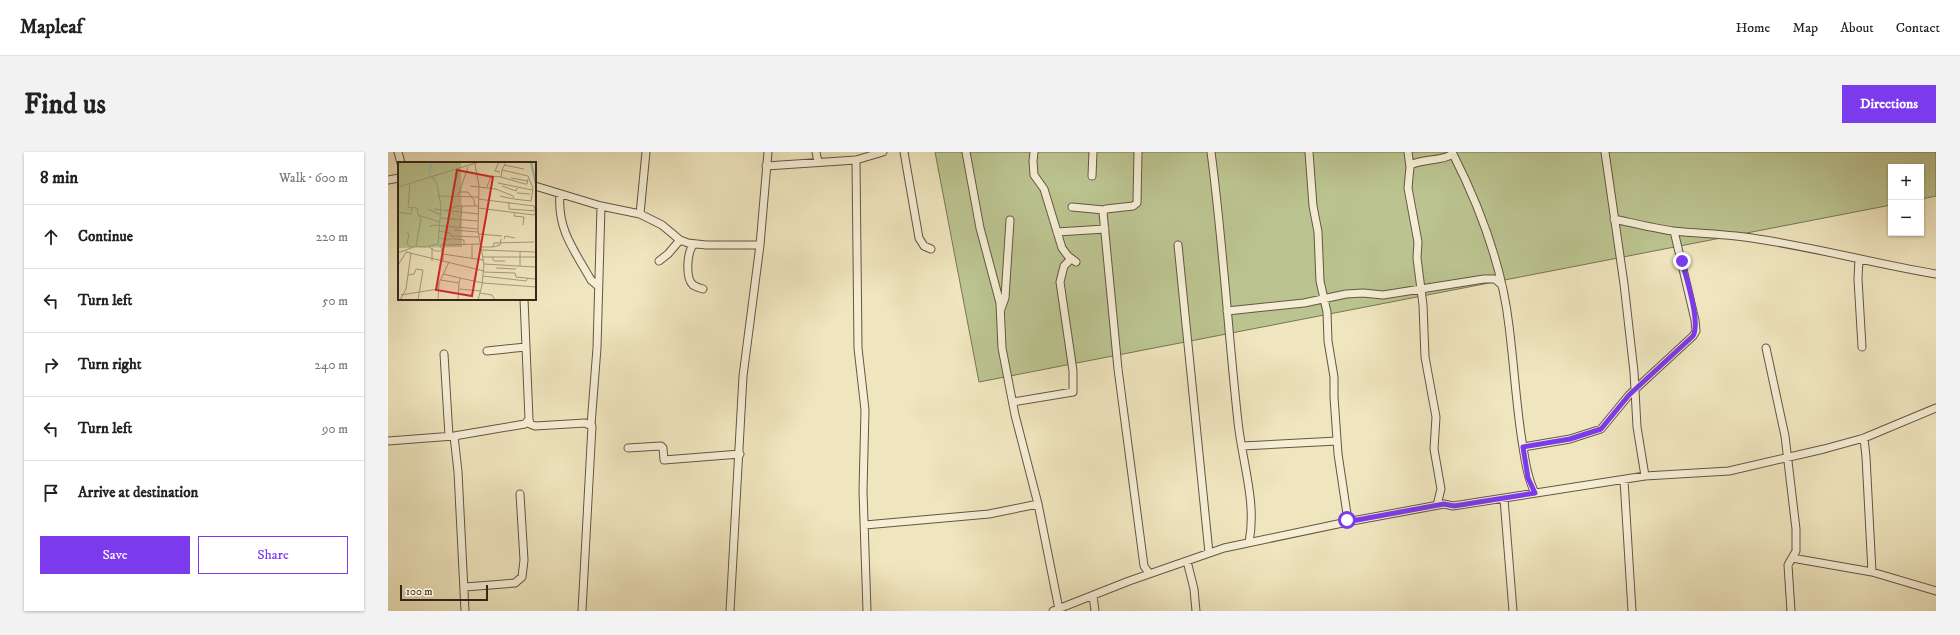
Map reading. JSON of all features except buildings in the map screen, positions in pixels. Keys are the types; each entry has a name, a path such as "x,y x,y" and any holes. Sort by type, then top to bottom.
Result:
{"street":[{"path":"398,152 401,162"},
{"path":"640,214 646,152"},
{"path":"730,611 740,454 743,376 760,246 768,152"},
{"path":"816,152 818,162"},
{"path":"766,166 856,160 883,152"},
{"path":"904,152 919,238 924,246 931,248"},
{"path":"966,152 980,228 1000,309 1002,348 1013,402 1038,504 1056,610 1149,574 1209,553 1249,542 1444,504 1454,506 1645,476 1729,470 1788,458 1864,438 1936,408"},
{"path":"1013,402 1073,392 1073,371 1060,282 1064,266 1074,261 1062,248 1044,189 1034,175 1034,152"},
{"path":"1092,176 1093,152"},
{"path":"1072,207 1104,210 1133,206 1137,203 1138,152"},
{"path":"1211,152 1218,205 1227,311 1250,505 1251,522 1249,542"},
{"path":"1309,152 1313,206 1318,232 1320,280 1327,312 1329,352 1334,372 1337,441 1347,514 1346,522"},
{"path":"1408,152 1410,165 1408,188 1418,242 1417,253 1423,305 1426,364 1436,417 1434,449 1441,489 1438,505"},
{"path":"1605,152 1621,265 1635,390 1637,427 1645,476"},
{"path":"1410,165 1417,162 1446,158 1452,153 1485,224 1502,285 1509,325 1517,411 1528,478 1535,493"},
{"path":"856,160 858,348 865,410 863,469 867,611"},
{"path":"388,180 398,178"},
{"path":"536,186 601,206 640,214 662,225 680,240 690,245 760,246"},
{"path":"560,194 559,209 563,227 591,280 598,286"},
{"path":"582,611 594,403 601,206"},
{"path":"1104,210 1116,351 1134,501 1144,566 1149,574"},
{"path":"1614,219 1674,231 1756,238 1936,274"},
{"path":"1000,309 1005,298 1010,220"},
{"path":"1057,232 1105,229"},
{"path":"1523,447 1570,439 1601,429 1635,390 1693,336 1696,331 1695,320 1674,231"},
{"path":"659,261 668,254 680,240"},
{"path":"690,245 688,266 690,280 694,286 703,288"},
{"path":"1178,245 1209,553"},
{"path":"1859,259 1858,279 1862,346"},
{"path":"1227,311 1304,303 1356,294 1382,295 1491,278 1497,280 1502,285"},
{"path":"524,300 530,424 535,426 582,423 592,425"},
{"path":"487,351 526,347"},
{"path":"1766,348 1788,458 1797,545 1788,565 1791,611"},
{"path":"444,354 451,436 458,472 465,587 465,611"},
{"path":"388,441 451,436 522,425 529,419"},
{"path":"1864,438 1872,572"},
{"path":"1242,446 1337,441"},
{"path":"628,448 661,446 663,448 664,460 740,454"},
{"path":"1624,480 1632,611"},
{"path":"465,587 515,583 522,577 524,560 520,494"},
{"path":"1504,499 1513,611"},
{"path":"865,525 989,514 1038,504"},
{"path":"1792,558 1872,572 1936,591"},
{"path":"1187,561 1191,574 1196,611"},
{"path":"1093,596 1095,611"}],"green space":[{"path":"935,152 1936,152 1936,196 1924,198 1924,164 1888,164 1888,206 979,382"}],"route":[{"path":"1347,520 1346,522 1444,504 1454,506 1535,493 1528,478 1523,447 1570,439 1604,428 1629,395 1665,360 1693,336 1696,331 1695,320 1682,261"}]}
